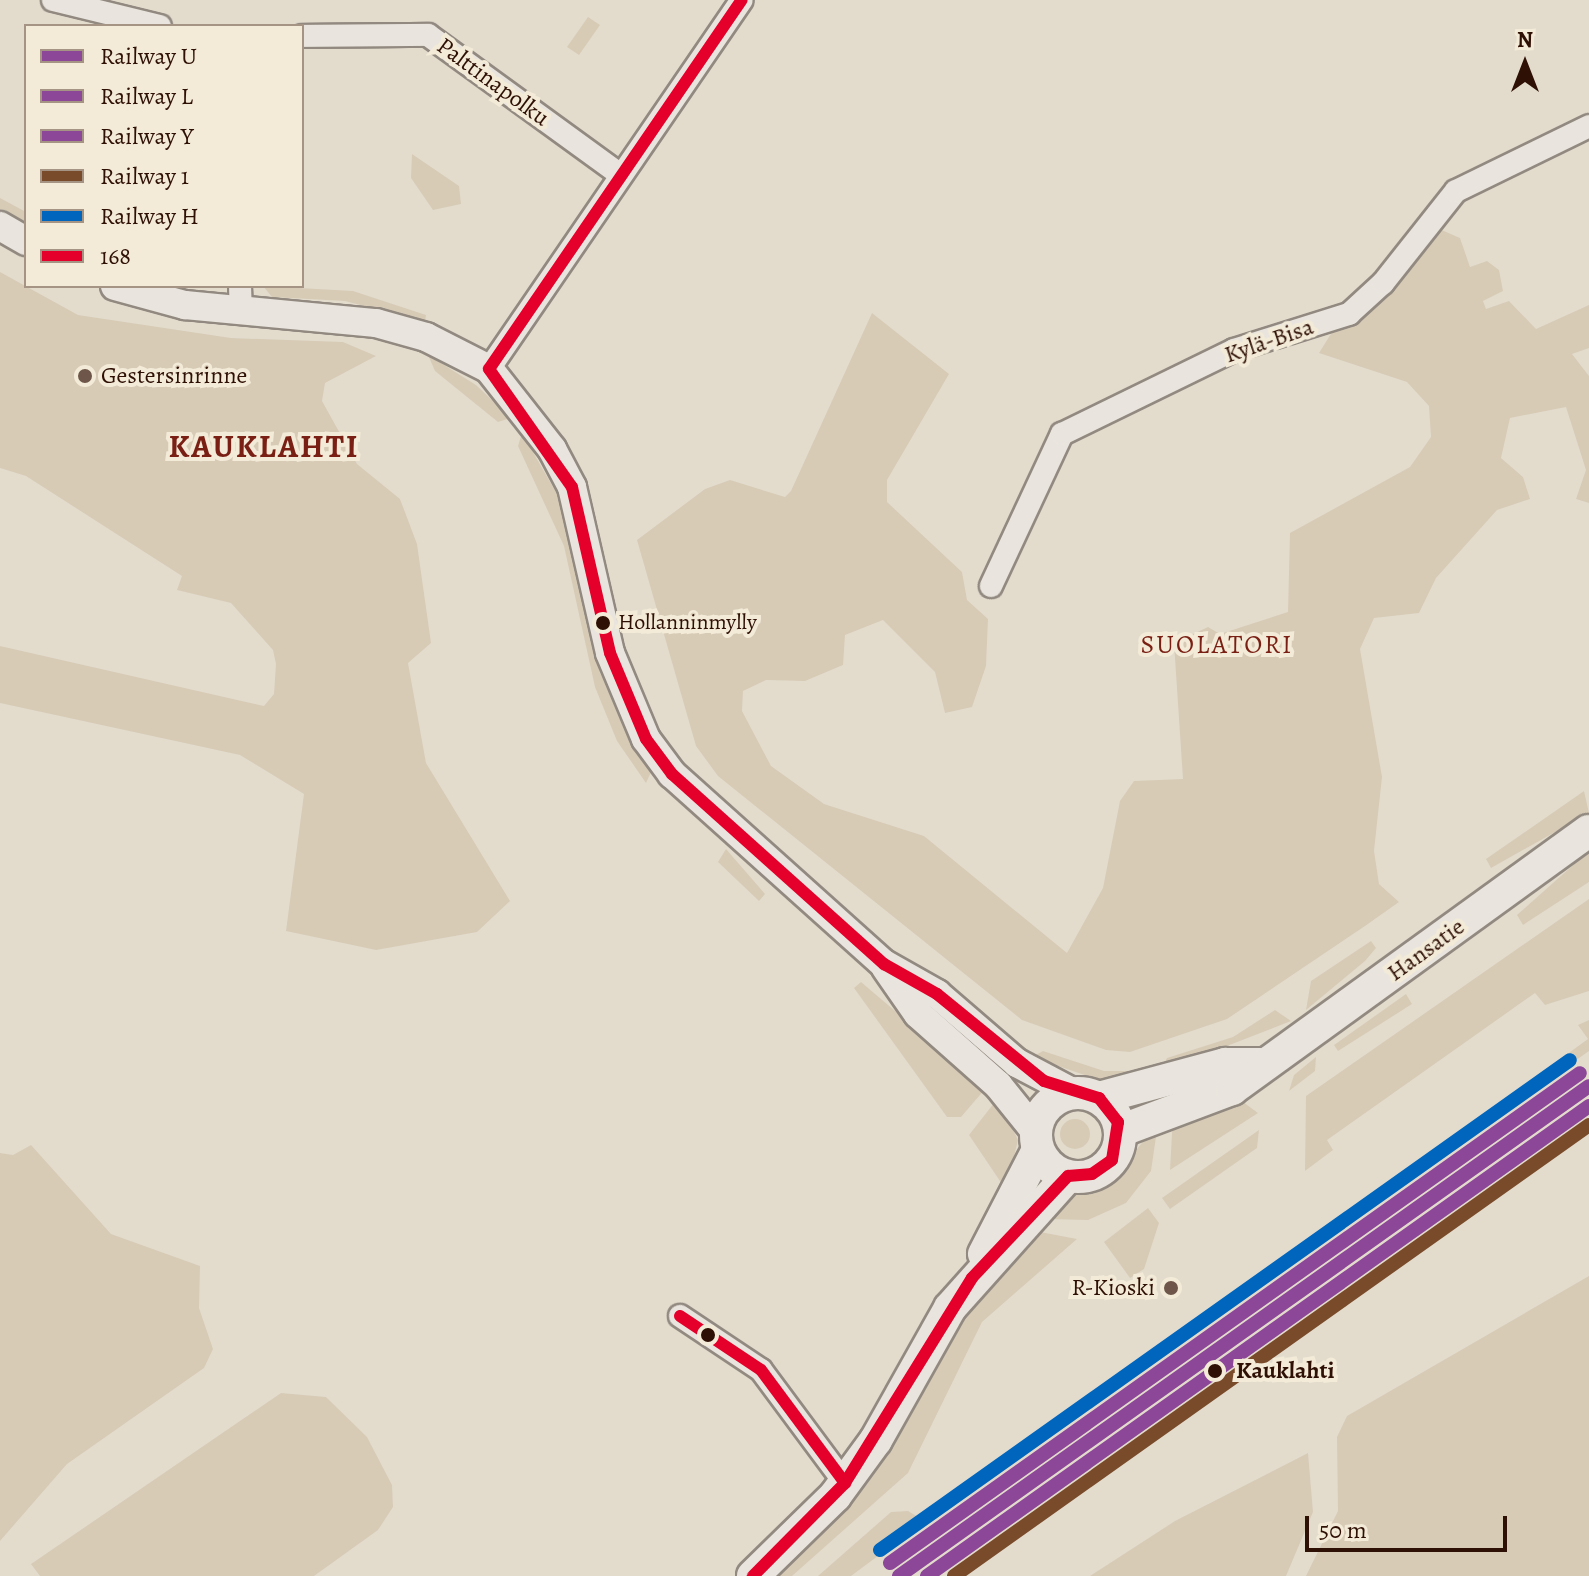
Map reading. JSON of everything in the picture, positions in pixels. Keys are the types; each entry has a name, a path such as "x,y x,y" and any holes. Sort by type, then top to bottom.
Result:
{"main road":[{"name":"Hansatie","path":"1120,1131 1232,1089 1260,1064 1311,1035 1589,831"},
{"name":"Hansatie","path":"1086,1096 1225,1064 1260,1064"},
{"path":"753,1576 845,1483 972,1278 1037,1141 1046,1106 1086,1096 1120,1131 1105,1167 1068,1176 972,1278"},
{"path":"1037,1141 1068,1176"}],"street":[{"path":"53,0 152,24"},
{"path":"489,369 742,0"},
{"name":"Palttinapolku","path":"304,36 428,35 621,175"},
{"name":"Kylä-Bisa","path":"991,586 1062,434 1234,350 1349,314 1383,283 1456,191 1589,126"},
{"path":"0,226 24,240"},
{"path":"121,288 155,300 241,298 376,323 426,337 489,369 543,437 572,487 610,653 646,739 702,804 884,964 937,994 1026,1069 1086,1096"},
{"path":"884,964 918,1014 998,1085 1037,1141"},
{"path":"680,1316 761,1370 845,1483"}],"shaded area":[{"path":"588,17 600,25 579,55 567,47"},
{"path":"412,154 459,186 461,204 433,210 411,178"},
{"path":"0,198 24,211 24,223 0,209"},
{"path":"1437,228 1460,238 1470,267 1487,261 1499,270 1503,291 1483,301 1486,309 1509,301 1536,329 1589,305 1589,348 1572,354 1589,376 1589,503 1576,499 1586,470 1566,407 1510,418 1501,458 1523,477 1530,499 1497,510 1436,578 1419,613 1374,618 1360,649 1382,777 1374,851 1379,884 1399,902 1365,926 1227,1019 1130,1052 1106,1050 1022,1020 718,776 696,746 637,540 705,489 730,480 785,497 791,491 872,313 949,374 887,480 887,502 962,572 967,600 988,619 986,666 972,707 945,713 935,672 883,620 845,635 843,665 805,681 766,680 743,691 742,711 771,766 824,804 924,836 1067,953 1103,888 1120,801 1134,781 1183,779 1174,643 1208,627 1220,634 1288,612 1290,533 1410,467 1431,437 1429,406 1407,382 1319,353 1334,329"},
{"path":"0,272 24,288 78,315 231,338 343,342 376,356 325,383 322,401 357,464 400,499 417,544 431,643 408,663 426,763 510,901 477,932 376,950 286,931 304,794 240,755 0,703 0,646 264,706 274,694 276,664 273,650 231,603 177,590 182,576 26,476 0,468"},
{"path":"265,288 353,291 426,315 425,322 345,301 272,297"},
{"path":"428,355 476,385 511,418 498,422 435,371"},
{"path":"522,433 561,501 600,673 652,770 646,783 617,741 595,687 564,546 518,446"},
{"path":"1584,791 1589,813 1491,868 1486,859"},
{"path":"726,849 765,894 759,901 718,862"},
{"path":"1589,851 1589,882 1523,925 1517,915"},
{"path":"1589,899 1589,991 1545,1005 1535,993 1327,1140 1333,1150 1305,1171 1306,1096"},
{"path":"1371,941 1376,948 1365,961 1306,1010 1311,981"},
{"path":"861,982 986,1088 961,1117 947,1117 854,988"},
{"path":"1406,994 1412,1004 1338,1051 1334,1045"},
{"path":"1275,1010 1291,1021 1160,1072 1167,1058 1233,1037"},
{"path":"1589,1020 1589,1051 1380,1199 1375,1193 1588,1039 1578,1025"},
{"path":"1043,1051 1104,1071 1139,1071 1102,1081 1032,1057"},
{"path":"1316,1057 1315,1071 1289,1091 1294,1075"},
{"path":"998,1098 1018,1140 1006,1190 969,1135"},
{"path":"1239,1099 1258,1113 1170,1170 1173,1116"},
{"path":"1075,1119 1086,1123 1090,1134 1086,1145 1075,1149 1064,1145 1060,1134 1064,1123"},
{"path":"1158,1123 1151,1171 1126,1203 1088,1220 1043,1219 1070,1195 1116,1175"},
{"path":"1259,1130 1257,1148 1170,1209 1162,1198"},
{"path":"31,1145 111,1234 200,1266 199,1308 213,1349 204,1368 67,1464 0,1541 0,1153 13,1155"},
{"path":"1148,1208 1159,1223 1144,1269 1130,1278 1104,1242"},
{"path":"1035,1231 1077,1239 982,1322 908,1473 792,1576 775,1576 867,1484 958,1323"},
{"path":"1589,1276 1589,1576 1306,1576 1338,1511 1337,1437 1347,1416"},
{"path":"281,1393 326,1397 367,1437 392,1485 393,1507 378,1530 314,1576 40,1576 31,1564"},
{"path":"1308,1453 1313,1512 1286,1576 1090,1576 1175,1521"},
{"path":"908,1511 925,1521 851,1576 818,1576 891,1512"}],"rail line":[{"name":"H","path":"880,1550 1570,1060"},
{"name":"Y","path":"890,1563 1580,1073"},
{"name":"U","path":"899,1576 1589,1086"},
{"name":"L","path":"927,1576 1589,1106"},
{"name":"1","path":"954,1576 1589,1125"}],"transit line":[{"name":"168","path":"489,369 742,0"},
{"name":"168","path":"489,369 572,487 610,653 646,739 672,774 884,964 937,994 1044,1081 1099,1098 1118,1122 1112,1160 1092,1174 1068,1176 972,1278 845,1483 753,1576"},
{"name":"168","path":"680,1316 761,1370 845,1483"}],"place":[{"name":"Gestersinrinne","path":"85,376"},
{"name":"Hollanninmylly","path":"603,623"},
{"name":"R-Kioski","path":"1171,1288"},
{"name":"Kauklahti","path":"1215,1371"}],"district":[{"name":"KAUKLAHTI","path":"264,446"},
{"name":"SUOLATORI","path":"1217,645"}]}
